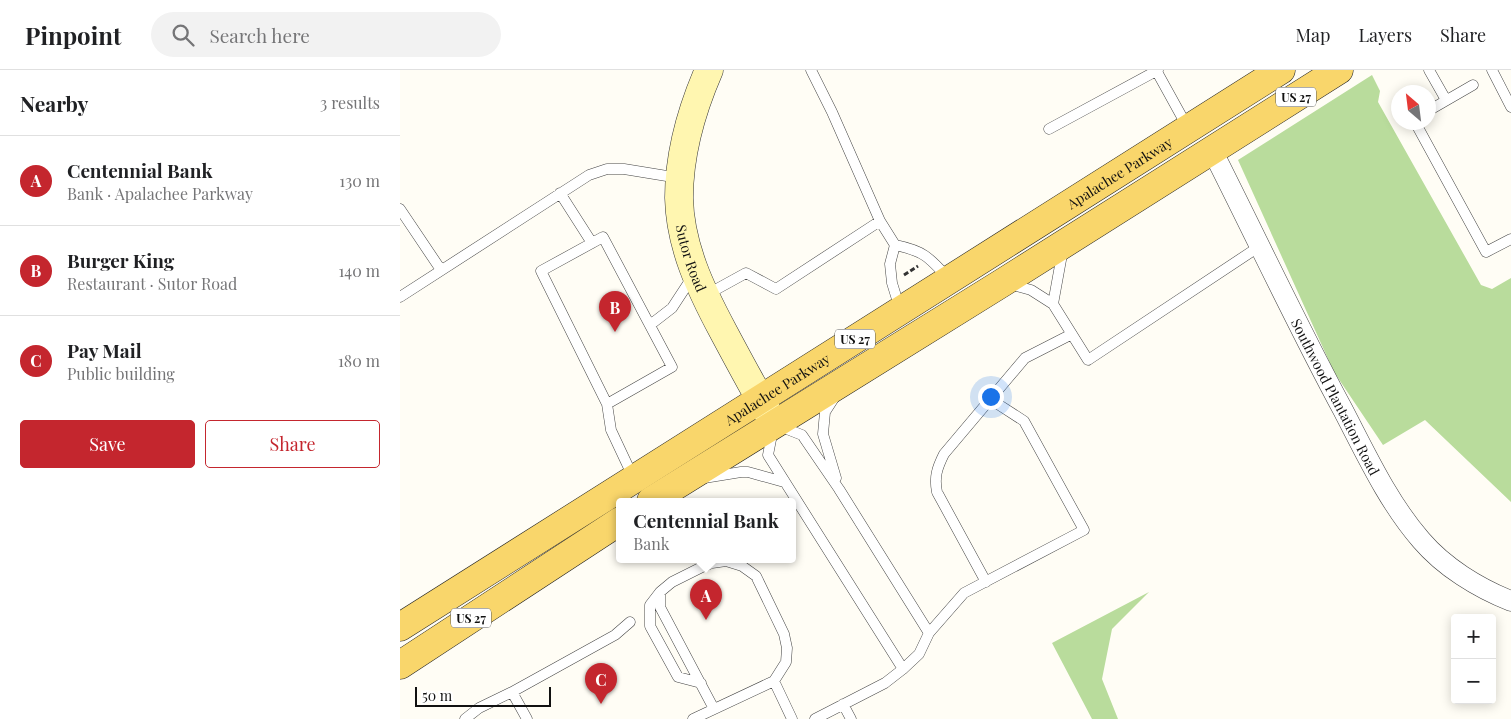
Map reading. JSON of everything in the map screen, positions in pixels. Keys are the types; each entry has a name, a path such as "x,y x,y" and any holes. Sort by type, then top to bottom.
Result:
{"main road":[{"name":"Apalachee Parkway","path":"400,627 1281,70"},
{"name":"Apalachee Parkway","path":"656,498 1002,283 1339,70"},
{"path":"1212,150 1210,131 1226,105"},
{"path":"1177,172 1191,145 1189,129"},
{"name":"US 27","path":"400,665 616,524"}],"street":[{"name":"Sutor Road","path":"708,72 692,117 682,158 679,199 684,233 700,284 774,424"},
{"name":"Southwood Plantation Road","path":"1212,150 1327,380 1377,474 1398,508 1421,540 1453,569 1475,584 1511,601"}],"lane":[{"path":"811,70 832,112 880,221 895,245 914,249 930,258 950,280"},
{"path":"1049,129 1157,70 1189,129"},
{"path":"1429,70 1446,100"},
{"path":"1492,70 1511,107"},
{"path":"1436,106 1473,85"},
{"path":"1420,130 1486,252 1511,239"},
{"path":"400,296 589,175 607,169 624,169 681,178"},
{"path":"560,193 592,243"},
{"path":"400,209 441,270"},
{"path":"650,325 700,284 746,273 776,288 880,221"},
{"path":"607,404 672,367 603,237 541,271 607,404 611,430 634,479"},
{"path":"1053,304 1064,244"},
{"path":"895,245 890,264 892,283 901,310"},
{"path":"1002,283 1031,290 1053,304 1088,360 1260,246"},
{"path":"986,582 937,492 935,481 937,468 944,454 1024,358 1072,334"},
{"path":"839,489 823,434 825,412 846,379"},
{"path":"815,719 885,683 904,669 919,654 929,633 964,593 1084,530 1024,420 990,399"},
{"path":"794,498 768,455 774,424 802,434 839,489 929,633"},
{"path":"681,482 741,472 765,476 784,482"},
{"path":"796,501 904,669"},
{"path":"701,683 678,677 650,626 650,606 660,592 672,582 710,563"},
{"path":"693,719 774,681 786,662 787,648 784,634 756,576 742,566 732,563"},
{"path":"660,592 660,607 714,709"},
{"path":"465,719 479,708 512,692 615,635 630,622"},
{"path":"774,681 792,719"},
{"path":"472,719 512,692"},
{"path":"512,692 527,719"},
{"path":"844,704 851,719"}],"path":[{"path":"902,276 922,264"}],"green space":[{"path":"1372,75 1380,91 1378,102 1391,125 1391,130 1394,130 1481,285 1492,289 1511,278 1511,502 1425,420 1383,445 1334,372 1238,160"},
{"path":"1149,592 1112,629 1102,679 1118,719 1092,719 1052,643"}],"place":[{"name":"Burger King","path":"615,332"},
{"name":"Centennial Bank","path":"706,620"},
{"name":"Pay Mail","path":"601,704"}]}
